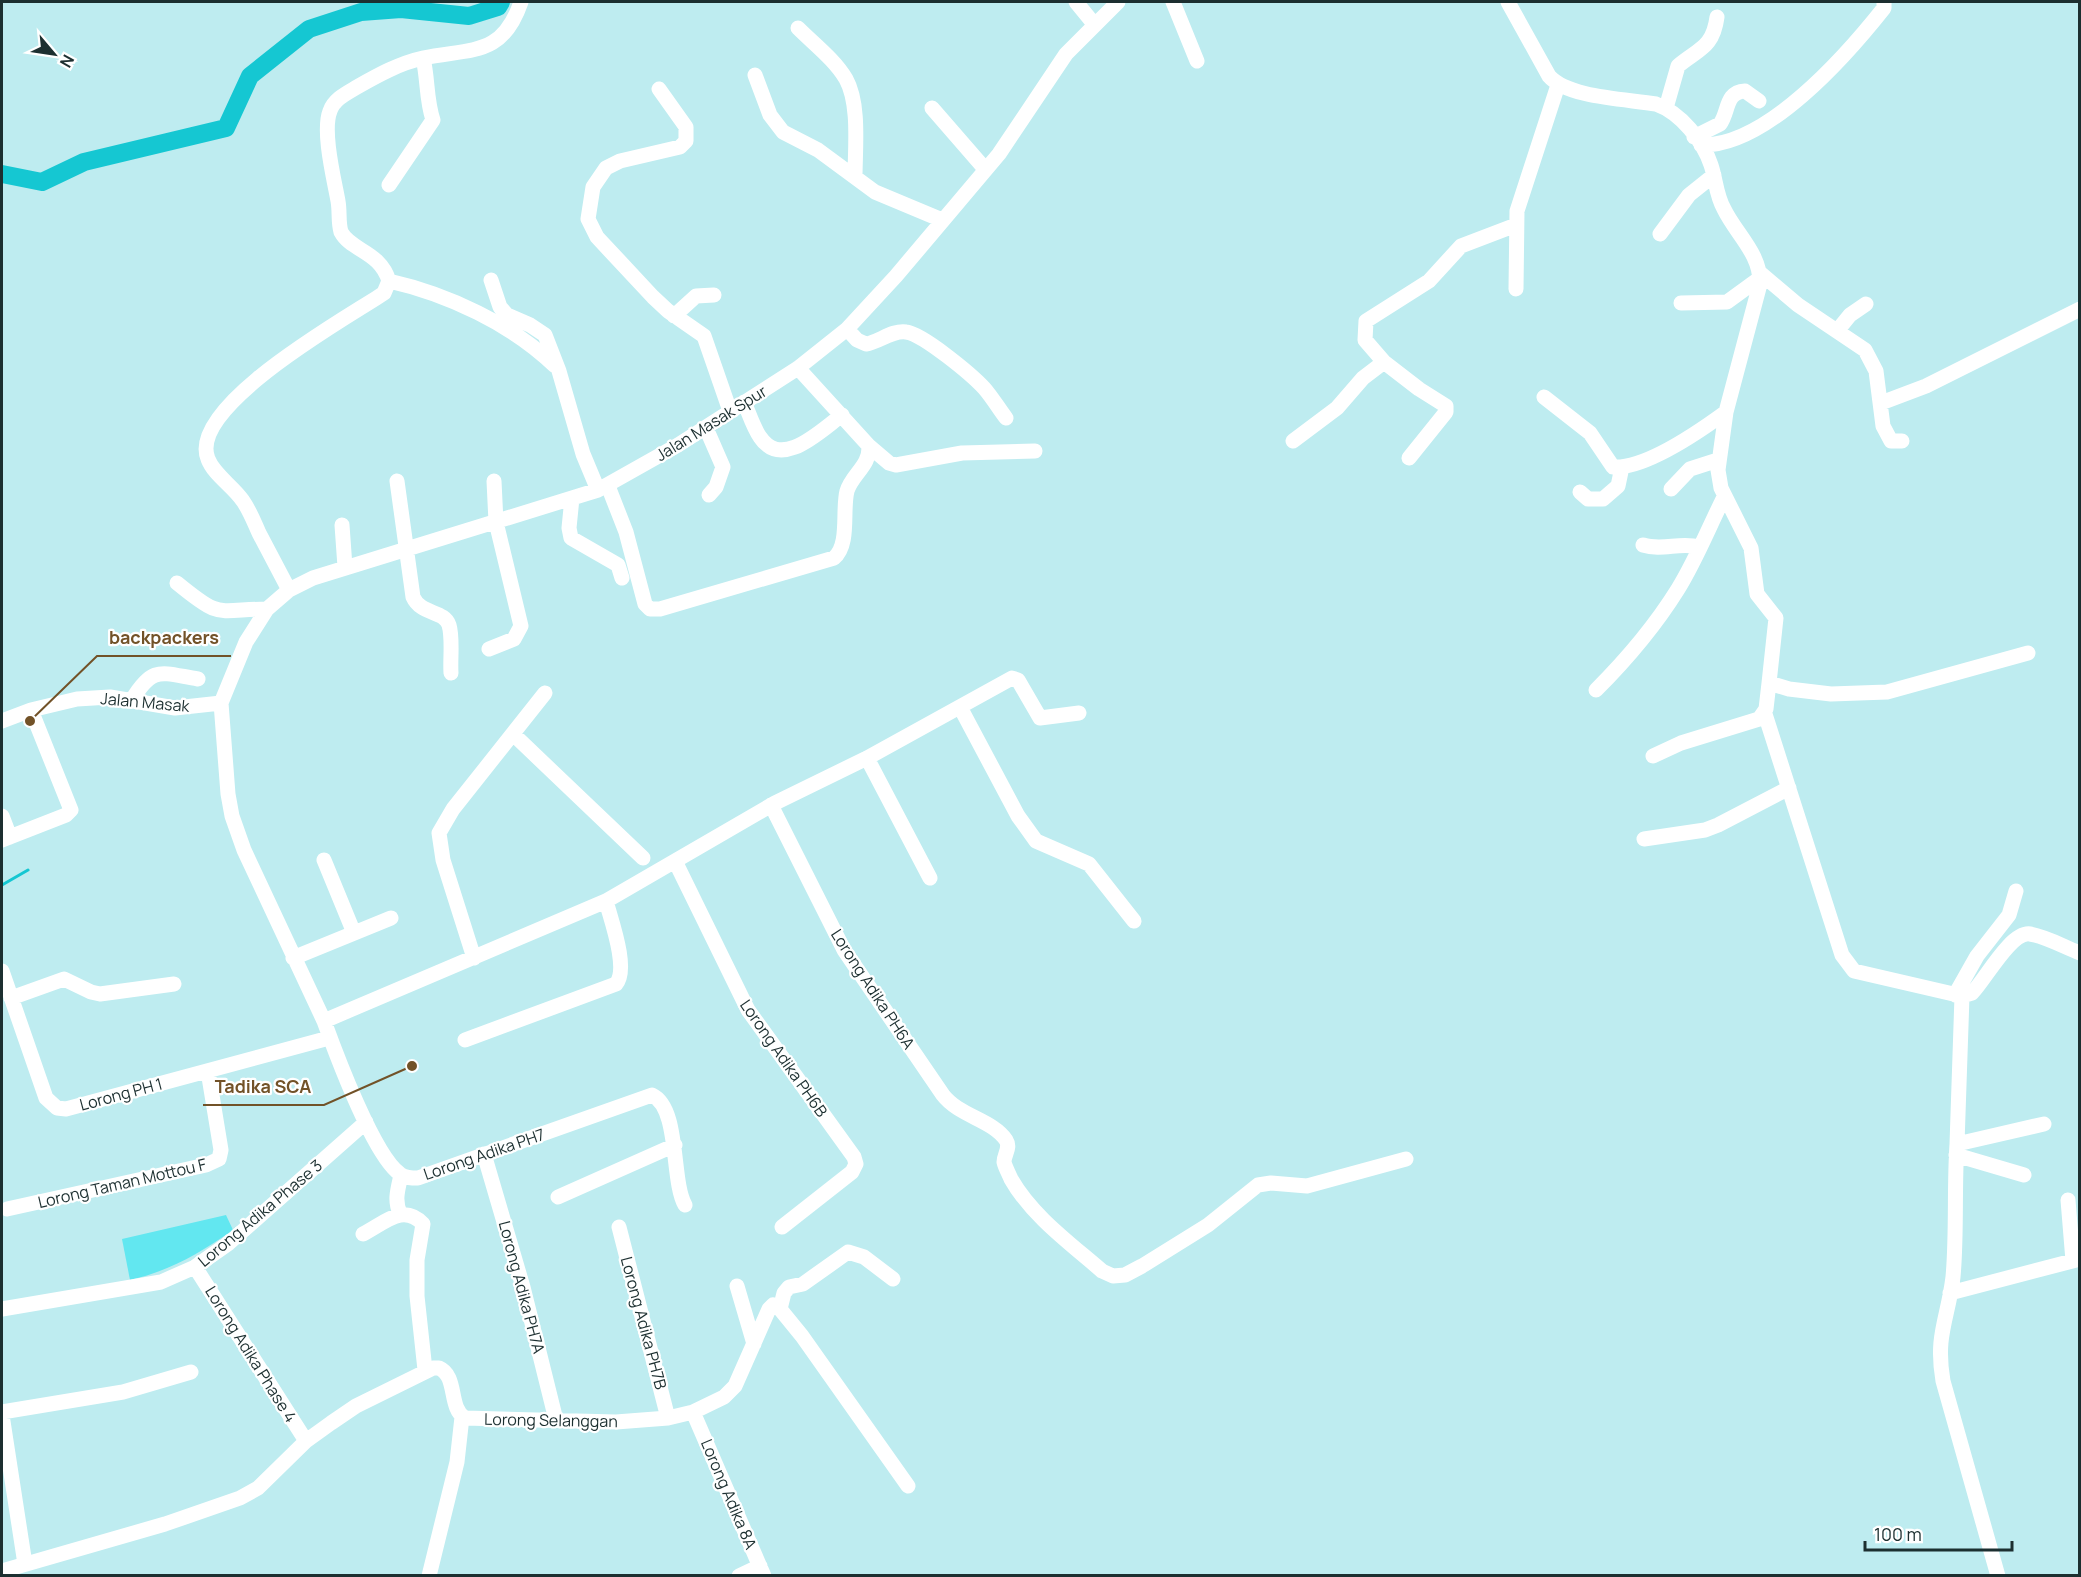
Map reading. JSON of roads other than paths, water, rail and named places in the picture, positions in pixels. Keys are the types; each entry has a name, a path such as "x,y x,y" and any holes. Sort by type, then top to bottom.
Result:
{"street":[{"path":"289,590 246,505 207,458 207,433 220,414 252,383 286,357 384,292 389,281 384,269 371,255 349,241 341,232 340,209 330,164 329,114 337,99 380,74 423,58 465,52 493,42 507,32 521,2"},
{"path":"1076,2 1095,24"},
{"name":"Jalan Masak Spur","path":"220,703 246,642 267,609 289,590 345,567 603,488 706,428 798,368 847,328 896,276 999,154 1052,72 1118,2"},
{"path":"1173,2 1197,61"},
{"path":"1508,2 1549,76 1558,85 1666,108 1680,118 1698,141 1714,175 1723,208 1751,252 1760,275 1870,357 1876,371 1882,421 1887,436 1892,442 1902,441"},
{"path":"1698,141 1718,144 1773,120 1851,47 1885,4"},
{"path":"1666,108 1678,66 1701,51 1708,43 1717,17"},
{"path":"798,28 837,66 851,93 855,177"},
{"path":"389,185 433,120 427,102 428,77 423,58"},
{"path":"755,75 774,123 783,132 818,150 879,194 942,220"},
{"path":"1516,289 1517,211 1558,85"},
{"path":"659,89 686,127 686,141 680,147 620,161 606,168 593,187 588,219 597,237 653,297 674,316 699,331 707,341 730,411"},
{"path":"1698,141 1720,124 1728,102 1737,93 1745,91 1759,101"},
{"path":"932,108 986,169"},
{"path":"1660,234 1689,195 1714,175"},
{"path":"1409,458 1446,412 1446,406 1384,362 1365,340 1366,321 1429,281 1461,246 1516,225"},
{"path":"1681,303 1727,302 1760,275"},
{"path":"1760,275 1745,346 1726,412 1718,460 1720,488 1751,548 1757,594 1776,618 1765,714 1842,955 1849,967 1858,973 1959,996 1968,996 1976,989 2009,945 2022,934 2031,934 2079,953"},
{"path":"491,280 500,307 507,315 531,325 545,335 559,371 583,454 626,532 645,604 650,609 660,609 834,558 840,550 847,492 850,483 866,462 869,446"},
{"path":"389,281 426,289 496,324 540,351 559,371"},
{"path":"674,316 696,296 714,295"},
{"path":"1837,331 1850,315 1866,304"},
{"path":"1881,403 1926,386 2079,309"},
{"path":"847,328 857,340 866,344 896,333 906,332 917,336 944,354 985,389 1006,418"},
{"path":"1293,441 1337,408 1363,378 1384,362"},
{"path":"798,368 869,446 889,463 896,465 962,453 1035,451"},
{"path":"1544,398 1590,433 1609,464 1622,467 1679,444 1726,412"},
{"path":"744,402 759,435 766,445 777,451 789,449 807,441 842,415"},
{"path":"706,428 723,467 716,487 709,495"},
{"path":"1671,489 1690,469 1718,460"},
{"path":"1580,492 1588,499 1603,499 1618,486 1622,467"},
{"path":"397,481 416,604 425,611 444,618 449,626 451,673"},
{"path":"489,649 514,639 521,626 496,522 494,481"},
{"path":"1596,690 1648,632 1679,588 1724,497"},
{"path":"572,498 569,528 571,538 618,565 622,578"},
{"path":"342,525 345,567"},
{"path":"1643,545 1657,548 1683,545 1699,547"},
{"path":"177,583 213,610 226,613 267,609"},
{"path":"1769,683 1789,689 1832,694 1887,692 2028,653"},
{"path":"132,700 144,680 153,674 198,679"},
{"path":"324,1021 606,901 771,805 867,758 1012,678 1018,680 1040,718 1079,713"},
{"path":"474,958 443,860 439,833 453,809 545,693"},
{"name":"Jalan Masak","path":"2,721 31,710 77,699 110,697 175,708 220,703"},
{"name":"Lorong Adika PH7","path":"220,703 232,816 244,850 324,1021 366,1122 390,1164 401,1175 418,1178 647,1095 655,1096 660,1102 675,1145"},
{"path":"960,707 1018,816 1036,842 1089,864 1134,921"},
{"path":"2,816 6,838 66,815 70,810 31,710"},
{"path":"1653,756 1695,739 1749,723 1765,714"},
{"path":"513,734 643,858"},
{"path":"867,758 930,878"},
{"path":"1644,839 1711,828 1789,788"},
{"name":"Lorong Adika PH6A","path":"771,805 844,950 950,1104 1005,1139 1008,1148 1004,1158 1006,1166 1023,1197 1102,1271 1113,1276 1125,1275 1180,1243 1226,1212 1258,1185 1271,1183 1307,1186 1406,1159"},
{"path":"324,860 354,933"},
{"name":"Lorong Adika PH6B","path":"675,861 748,1010 854,1157 856,1164 852,1172 782,1227"},
{"path":"1998,1575 1941,1366 1939,1341 1950,1293 1954,1258 1959,996 1977,956 2009,915 2016,891"},
{"path":"465,1040 616,984 620,979 621,966 606,901"},
{"path":"293,958 391,918"},
{"name":"Lorong PH 1","path":"2,971 46,1098 57,1108 66,1109 330,1038"},
{"path":"11,998 64,979 100,994 174,984"},
{"name":"Lorong Taman Mottou F","path":"7,1209 206,1165 219,1159 221,1150 208,1071"},
{"name":"Lorong Adika Phase 3","path":"2,1309 161,1282 195,1267 229,1243 366,1122"},
{"path":"1956,1149 2044,1124"},
{"path":"558,1197 675,1145 680,1194 685,1204"},
{"path":"1956,1149 2024,1175"},
{"name":"Lorong Adika PH7A","path":"484,1154 524,1287 556,1420"},
{"path":"400,1213 397,1205 397,1192 401,1175"},
{"path":"1950,1293 2076,1260 2068,1200"},
{"path":"2,1571 165,1524 240,1498 258,1488 306,1441 356,1406 425,1370 417,1296 417,1260 423,1224 414,1215 400,1213 363,1234"},
{"name":"Lorong Adika PH7B","path":"619,1227 668,1419"},
{"path":"893,1279 864,1257 848,1252 803,1284 789,1287 784,1293 780,1309 908,1486"},
{"name":"Lorong Adika Phase 4","path":"195,1267 306,1441"},
{"path":"737,1286 754,1344"},
{"name":"Lorong Selanggan","path":"425,1370 439,1368 447,1373 462,1417 616,1422 668,1419 693,1412 730,1392 769,1309 773,1305 780,1309"},
{"path":"25,1564 2,1413 123,1392 191,1372"},
{"name":"Lorong Adika 8A","path":"693,1412 762,1571"},
{"path":"429,1575 457,1462 462,1417"},
{"path":"739,1575 762,1571"}],"waterway":[{"path":"2,174 42,182 84,162 226,128 250,76 309,29 361,12 401,9 469,16 498,7 501,2"},
{"path":"2,885 28,870"}],"place":[{"name":"backpackers","path":"30,721"},
{"name":"Tadika SCA","path":"412,1066"}]}
